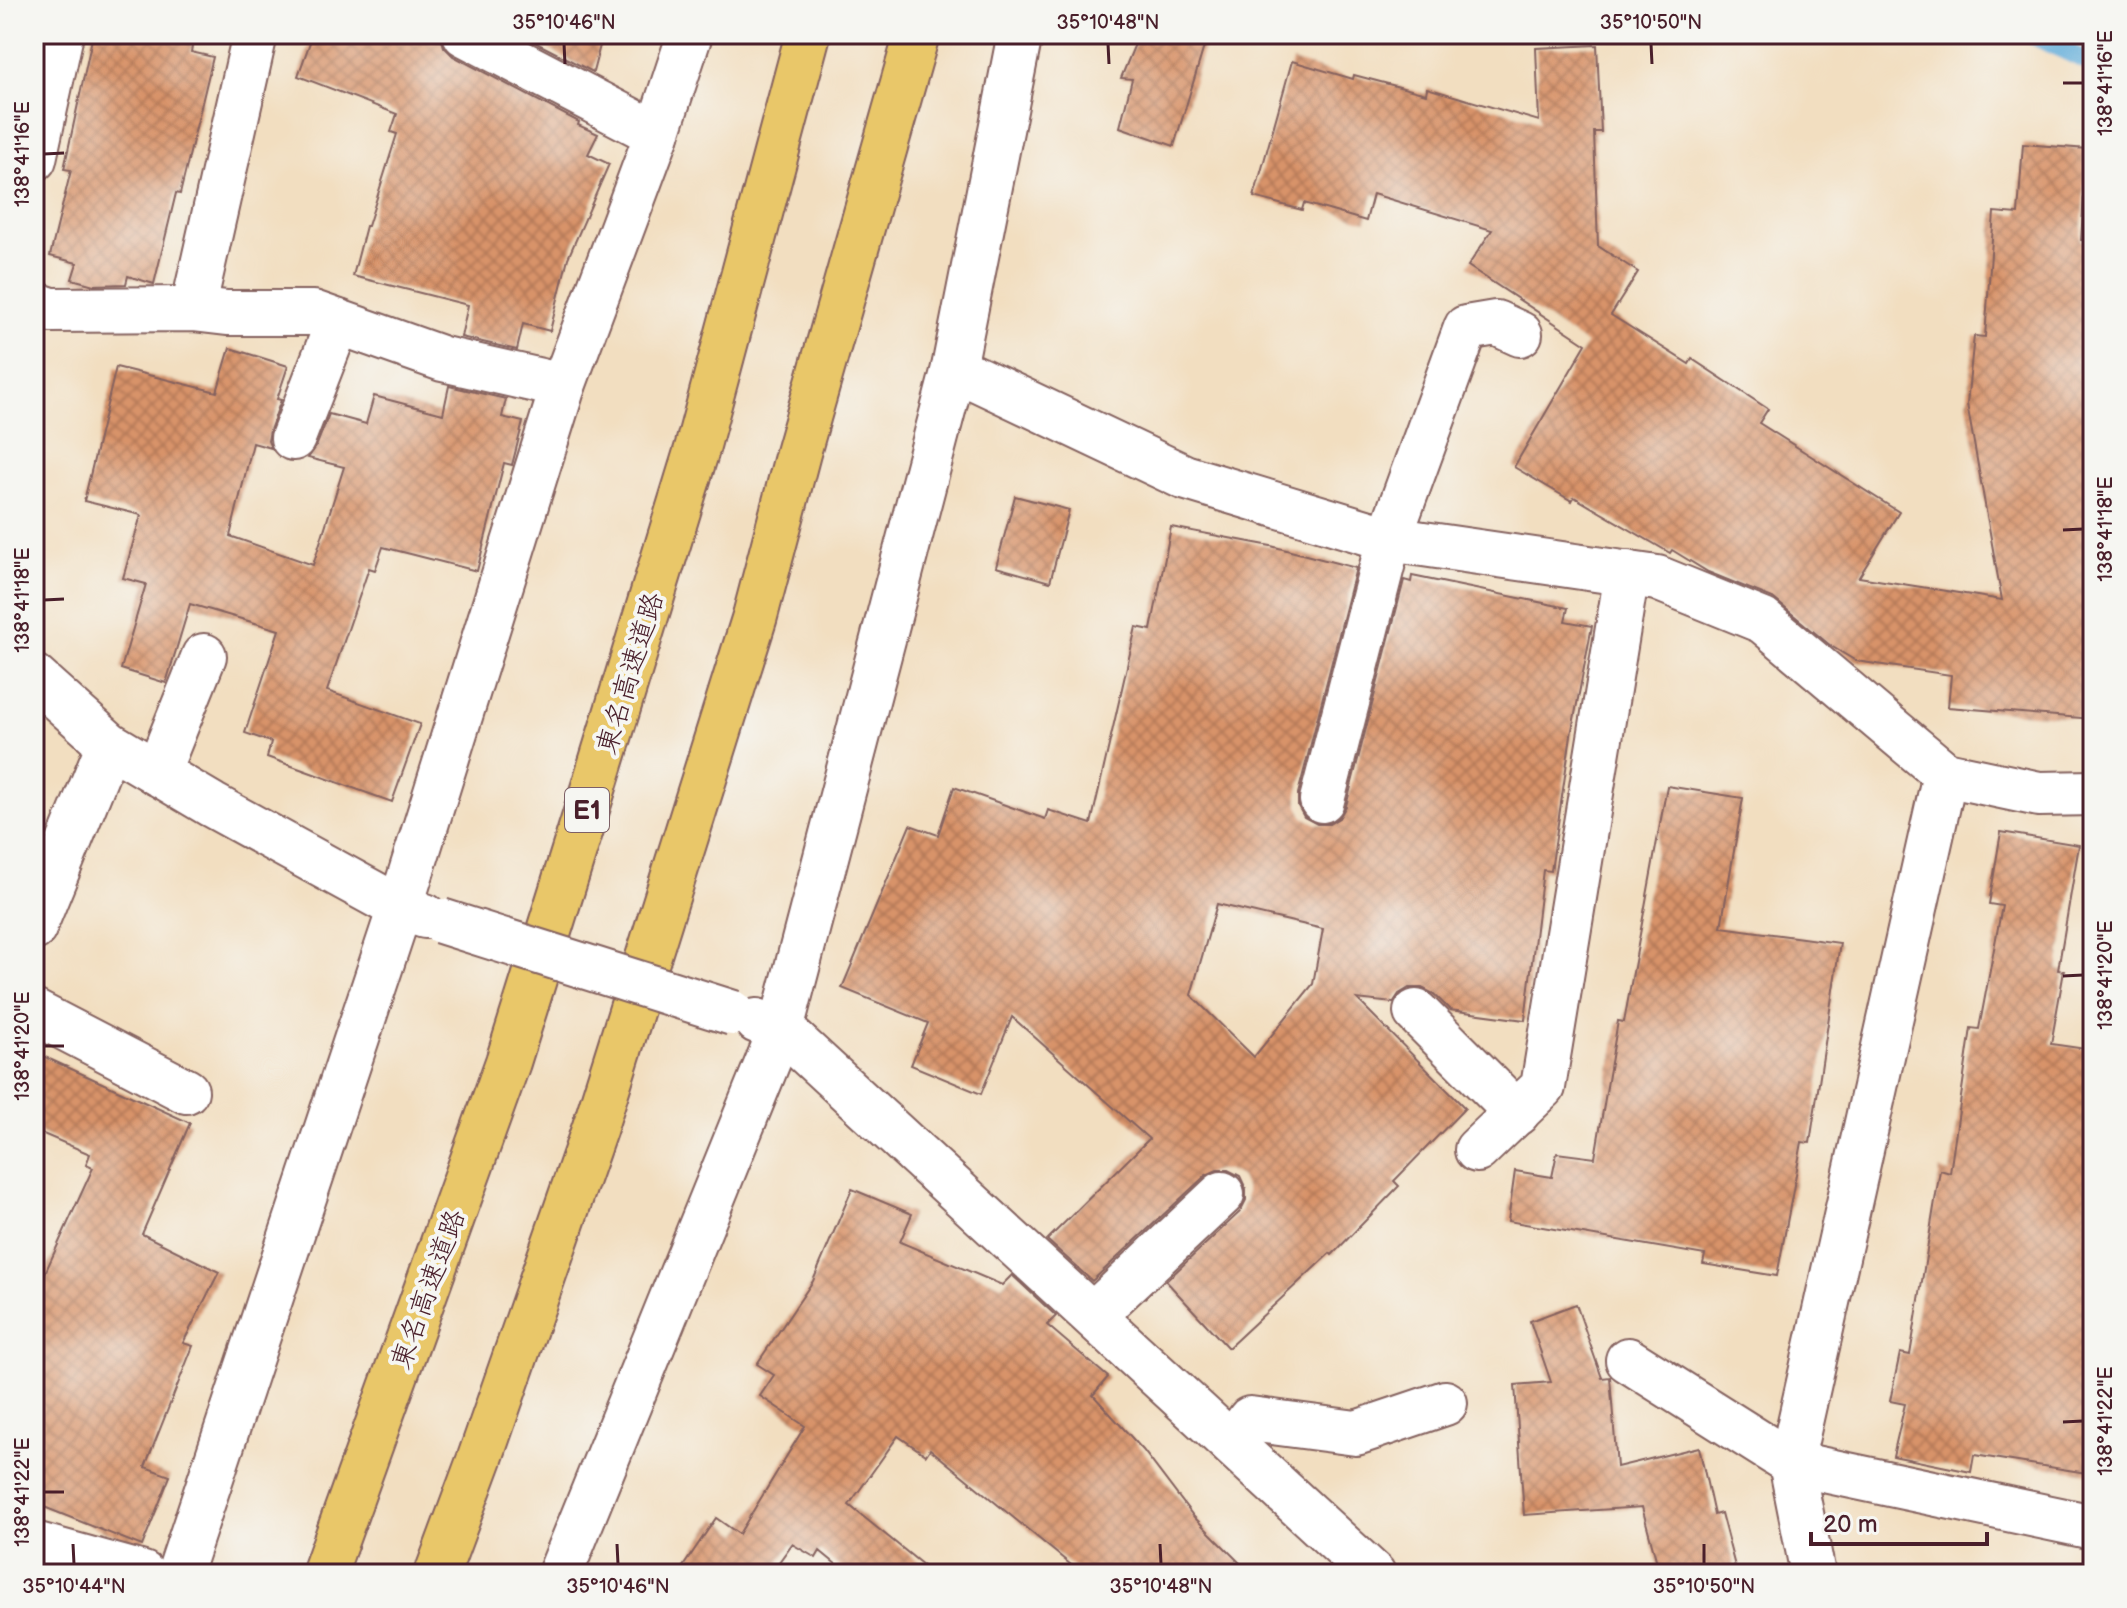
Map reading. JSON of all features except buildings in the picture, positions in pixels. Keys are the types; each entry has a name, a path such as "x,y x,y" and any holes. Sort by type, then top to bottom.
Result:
{"highway":[{"name":"東名高速道路","path":"324,1574 508,1062 556,910 697,449 808,34"},
{"path":"437,1574 595,1127 755,616 917,34"}],"street":[{"path":"34,159 61,34"},
{"path":"193,309 255,34"},
{"path":"465,34 657,134"},
{"path":"179,1574 400,908 563,386 657,134 690,34"},
{"path":"560,1574 781,1029 954,368 1020,34"},
{"path":"34,304 51,310 193,309 227,313 313,313 443,359 563,386"},
{"path":"293,438 338,322"},
{"path":"1322,800 1389,539 1466,328 1496,323 1520,334"},
{"path":"954,368 1184,477 1389,539 1657,578 1763,621 1945,774 2039,794 2093,793"},
{"path":"1477,1150 1543,1087 1627,573"},
{"path":"157,773 204,656"},
{"path":"34,677 109,744 400,908 781,1029 1373,1574"},
{"path":"34,928 109,744"},
{"path":"1813,1574 1791,1463 1945,774"},
{"path":"34,1012 186,1091"},
{"path":"1416,1012 1517,1113"},
{"path":"1094,1314 1222,1194"},
{"path":"1628,1360 1791,1463 2093,1527"},
{"path":"1233,1443 1250,1419 1356,1433 1445,1403"},
{"path":"34,1544 143,1574"}],"waterway":[{"path":"2029,34 2093,64"}]}
